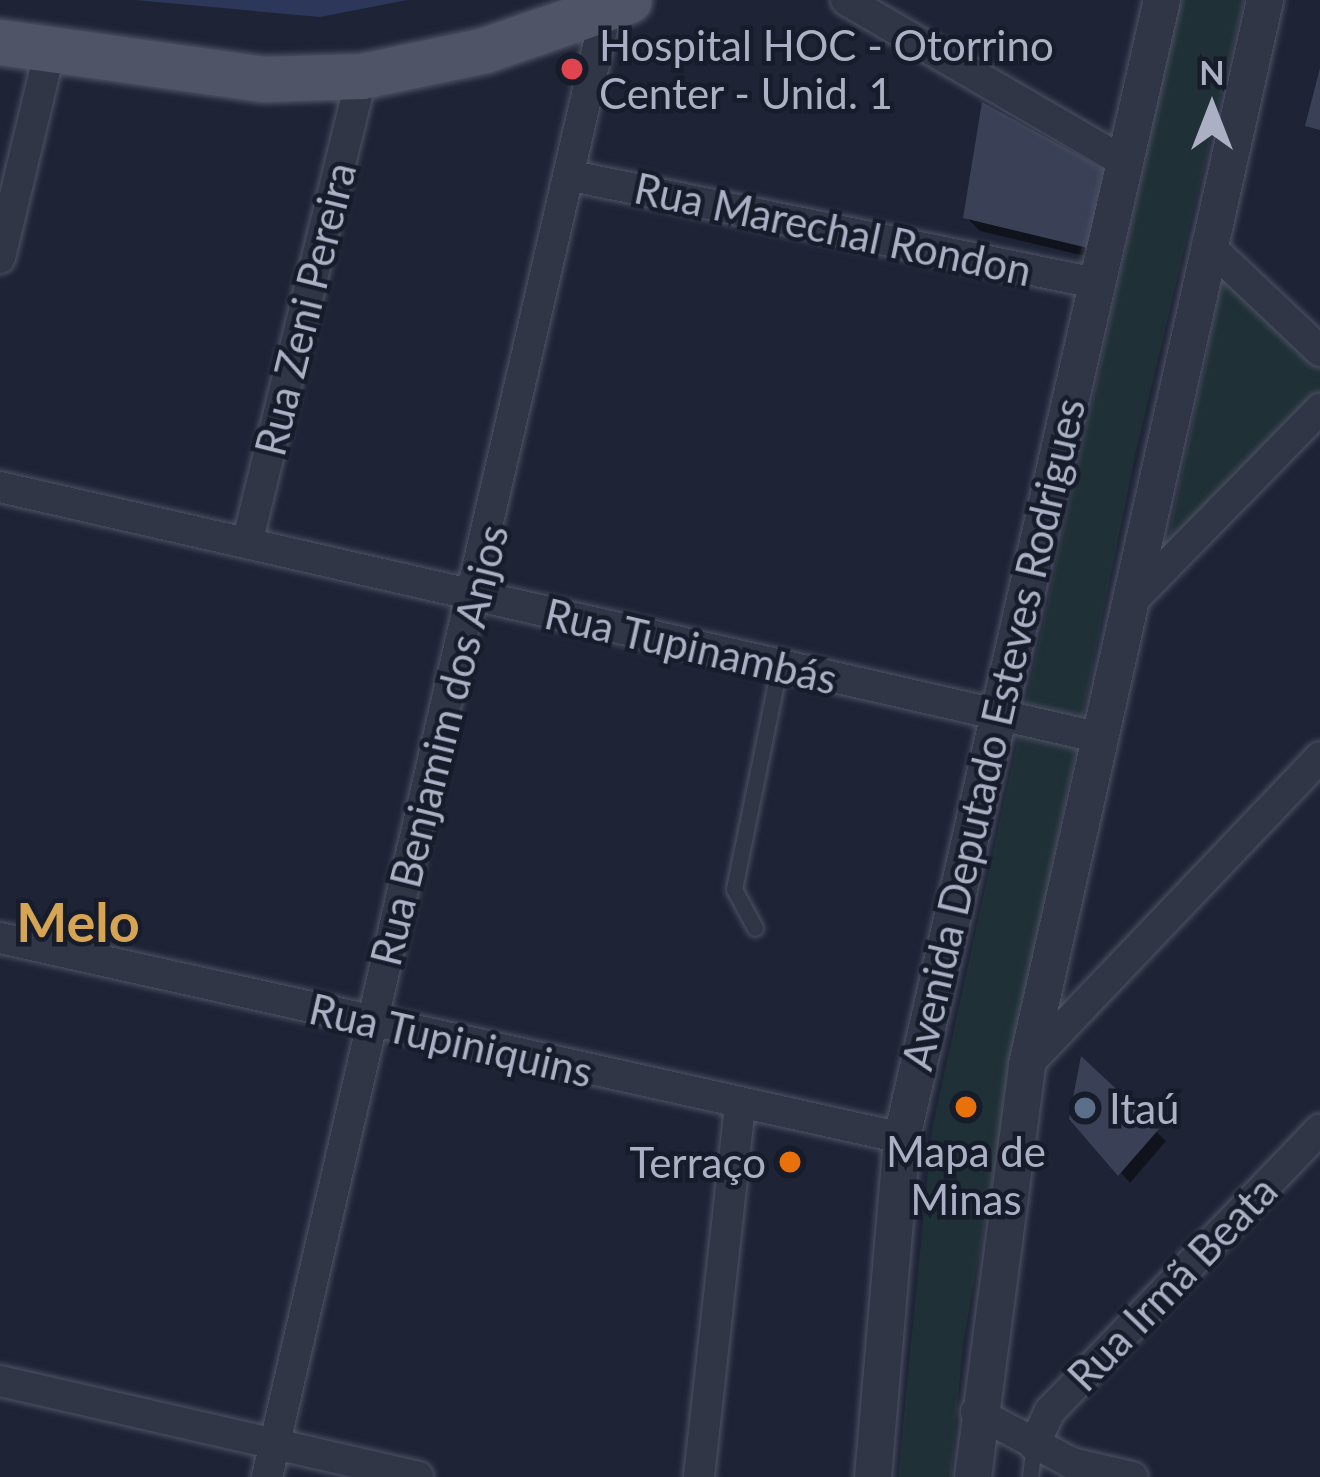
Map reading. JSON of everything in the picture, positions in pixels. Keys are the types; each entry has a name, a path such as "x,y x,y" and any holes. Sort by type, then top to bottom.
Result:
{"main road":[{"path":"0,42 49,54 262,79 362,76 618,6"}],"street":[{"path":"846,0 1121,160"},
{"name":"Avenida Deputado Esteves Rodrigues","path":"873,1477 902,1138 993,716 1162,0"},
{"path":"973,1477 976,1412 1027,1065 1265,0"},
{"name":"Rua Benjamim dos Anjos","path":"271,1462 572,176 618,6"},
{"path":"0,259 49,54"},
{"name":"Rua Zeni Pereira","path":"247,543 362,76"},
{"name":"Rua Marechal Rondon","path":"572,176 1095,283"},
{"path":"1207,244 1320,351"},
{"path":"1130,603 1320,409"},
{"name":"Rua Tupinambás","path":"0,487 1101,738"},
{"path":"1027,1065 1320,757"},
{"name":"Rua Tupiniquins","path":"0,938 740,1106 902,1138"},
{"path":"699,1477 740,1106"},
{"name":"Rua Irmã Beata","path":"1034,1444 1050,1411 1320,1129"},
{"path":"0,1381 271,1462 418,1477"},
{"path":"976,1412 1072,1463 1132,1477"}],"lane":[{"path":"755,928 734,889 779,667"},
{"path":"1030,1477 1034,1444"}],"shaded area":[{"path":"1180,0 1244,0 1135,455 1024,1007 963,1343 951,1477 898,1477 932,1130"},
{"path":"1223,275 1320,367 1320,402 1165,553"}],"water":[{"path":"135,0 407,0 320,17"}],"building":[{"path":"1320,68 1320,130 1305,126"},
{"path":"982,102 1109,172 1088,248 963,218"},
{"path":"1081,1056 1159,1129 1118,1176 1069,1119"}],"place":[{"name":"Hospital HOC - Otorrino Center - Unid. 1","path":"572,69"},
{"name":"Mapa de Minas","path":"966,1107"},
{"name":"Itaú","path":"1085,1108"},
{"name":"Terraço","path":"790,1162"}],"district":[{"name":"Melo","path":"78,922"}]}
